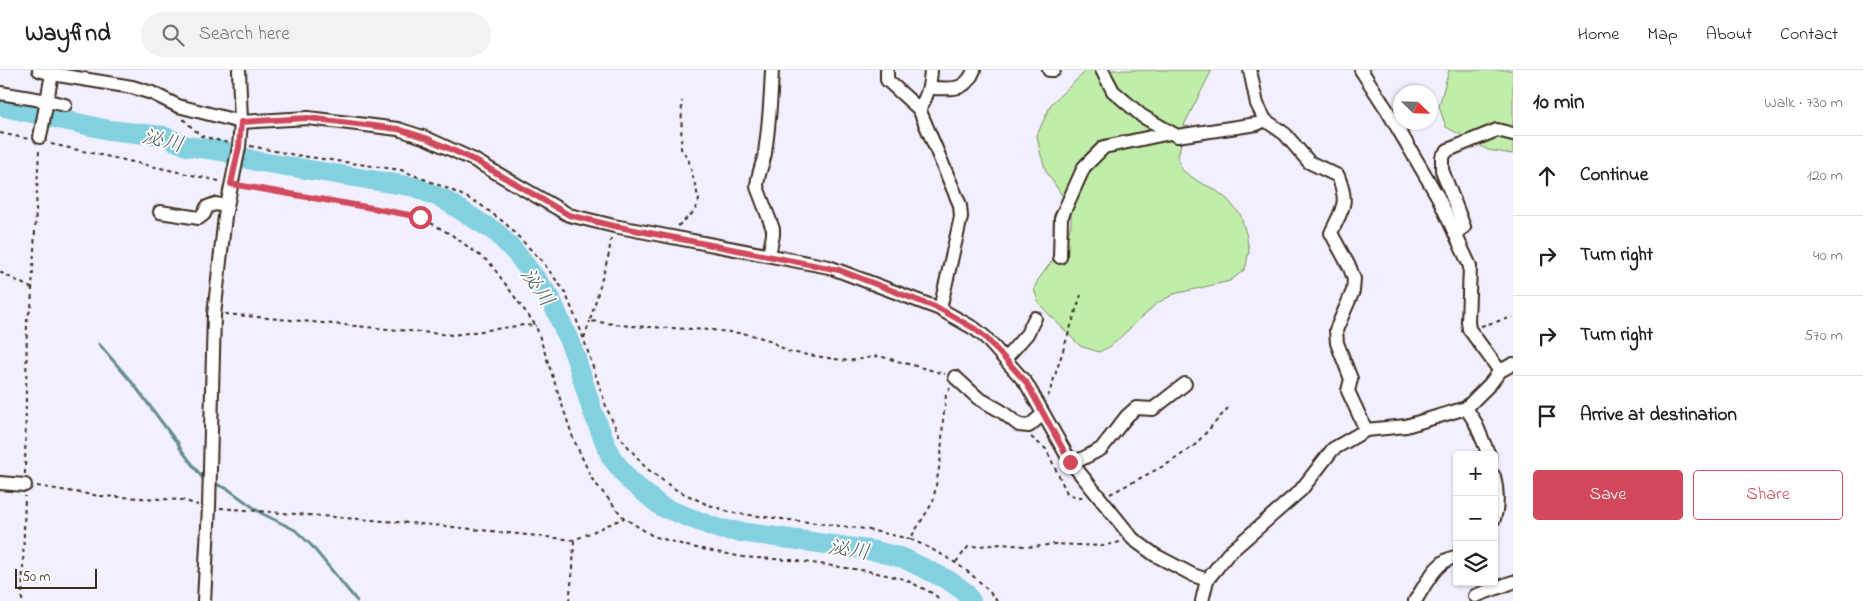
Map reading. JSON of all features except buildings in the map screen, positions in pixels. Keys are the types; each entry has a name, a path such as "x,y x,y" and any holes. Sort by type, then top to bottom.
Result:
{"street":[{"path":"39,70 52,74 132,87 152,93 178,106 241,122 308,118 398,129 426,138 474,160 569,215 614,226 839,270 940,309 975,329 985,337 1026,382 1072,464 1131,536 1155,555 1193,575 1207,580"},
{"path":"204,601 209,507 214,315 227,206 239,146 241,122 239,70"},
{"path":"769,255 773,235 757,187 757,180 763,162 766,143 772,70"},
{"path":"887,70 887,80 919,109 960,205 961,217 940,309"},
{"path":"919,109 926,99 930,88 931,70"},
{"path":"930,88 959,88 970,80 974,70"},
{"path":"1049,70 1054,70"},
{"path":"1102,70 1113,91 1142,116 1176,136 1257,124 1265,120"},
{"path":"1250,70 1257,104 1265,120 1285,134 1310,162 1338,176 1345,192 1344,204 1331,233 1354,279 1353,290 1336,330 1336,336 1351,379 1348,391 1366,430"},
{"path":"1360,70 1418,161 1455,233 1470,266 1469,329 1500,371"},
{"path":"40,139 52,74"},
{"path":"0,93 65,106"},
{"path":"1455,233 1464,227 1442,170 1442,157 1448,150 1497,130 1513,134"},
{"path":"1060,258 1061,218 1084,166 1104,147 1170,133"},
{"path":"160,212 199,218 204,214 207,207 215,204 227,206"},
{"path":"1005,359 1027,334 1035,318"},
{"path":"1202,601 1207,580 1228,554 1301,490 1333,449 1366,430 1406,426 1466,408 1500,371 1513,364"},
{"path":"955,377 978,398 1001,411 1019,425 1029,426 1043,414"},
{"path":"1072,464 1101,449 1127,416 1136,408 1153,408 1185,384"},
{"path":"1466,408 1475,422 1487,451"},
{"path":"0,483 25,484"},
{"path":"1415,601 1442,562 1453,556"},
{"path":"1475,598 1513,582"}],"path":[{"path":"671,236 695,211 699,200 688,158 681,149 682,101"},
{"path":"182,118 201,136 239,146 401,170 478,203 505,224 542,261 565,292 584,339 607,409 620,437 646,468 673,488 706,504 733,513 865,529 910,539 956,562 987,589 997,601"},
{"path":"0,133 40,139 231,184 420,217 452,235 490,263 536,326 573,438 592,478 624,518 653,536 692,547 743,557 791,560 868,570 904,580 934,594 941,601"},
{"path":"22,601 27,317 31,309 40,139"},
{"path":"584,339 609,254 614,226"},
{"path":"0,272 31,288"},
{"path":"1043,414 1081,295"},
{"path":"214,315 229,314 453,335 524,325 536,326"},
{"path":"1469,329 1513,317"},
{"path":"590,321 748,334 769,340 789,352 848,361 879,356 955,377 946,395 941,457 932,502 910,539"},
{"path":"1019,425 1021,431 1046,449 1067,493 1076,496 1098,496 1108,495 1169,463 1194,446 1228,408"},
{"path":"25,484 100,496 182,500 209,507 434,525 574,540 624,518"},
{"path":"956,562 968,547 1002,544 1034,547 1054,544 1102,546 1125,541 1131,536"},
{"path":"569,601 574,540"}],"green space":[{"path":"1087,70 1212,70 1185,123 1178,158 1182,170 1199,182 1214,189 1227,199 1240,214 1249,250 1244,270 1230,281 1174,294 1156,304 1111,346 1099,352 1080,346 1039,304 1034,289 1038,280 1066,242 1071,224 1071,209 1046,171 1037,135 1051,104"},
{"path":"1449,70 1513,70 1513,154 1488,150 1446,127 1439,106"}],"waterway":[{"name":"泌川","path":"0,106 109,130 163,136 187,146 222,151 255,161 415,187 443,199 497,233 516,253 550,297 575,355 592,410 611,457 630,481 662,507 719,529 875,551 903,558 948,580 964,591 971,601"},
{"path":"99,344 135,386 204,480 207,481"},
{"path":"213,483 228,489 261,513 295,530 311,545 357,601"}],"route":[{"path":"420,217 231,184 239,147 241,122 308,118 398,129 426,138 474,160 560,208 569,215 614,226 828,267 940,309 975,329 985,337 1026,382 1070,462"}]}
